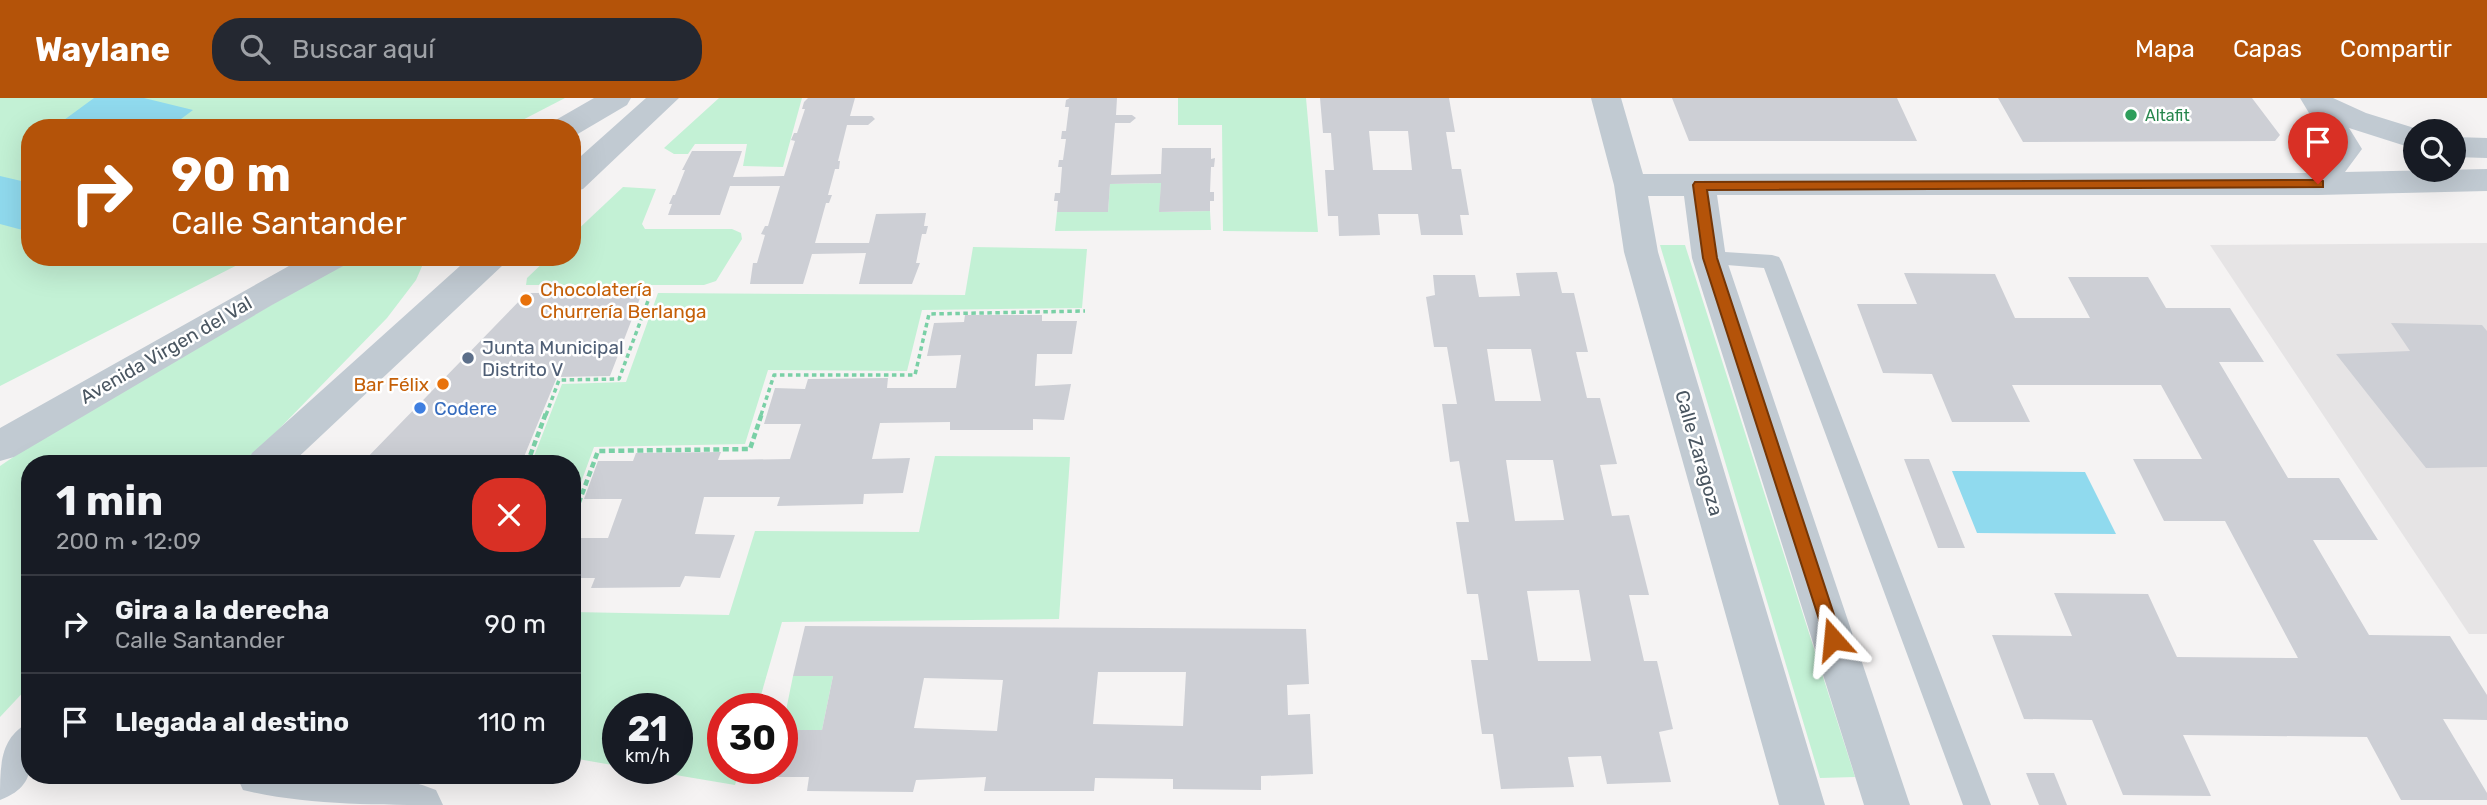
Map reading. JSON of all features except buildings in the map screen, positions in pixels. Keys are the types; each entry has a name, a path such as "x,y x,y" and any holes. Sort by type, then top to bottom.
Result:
{"street":[{"path":"580,119 616,98"},
{"path":"581,174 664,98"},
{"name":"Calle Zaragoza","path":"1606,98 1630,185 1641,252 1802,805"},
{"path":"2317,100 2355,120 2403,135"},
{"path":"2317,100 2346,149 2318,184"},
{"path":"2466,147 2487,148"},
{"path":"1630,185 2318,184 2487,180"},
{"path":"1699,185 1710,258 1887,805"},
{"name":"Avenida Virgen del Val","path":"0,446 316,266"},
{"path":"276,455 481,266"},
{"path":"0,779 21,753"},
{"path":"307,784 420,805"}],"lane":[{"path":"1710,258 1772,262 1977,805"}],"path":[{"path":"530,455 559,380 620,380 652,290"},
{"path":"581,497 598,451 750,449 774,375 915,374 929,314 1085,311"}],"shaded area":[{"path":"2487,243 2487,634 2469,634 2210,245"}],"green space":[{"path":"0,98 565,98 524,119 21,119 21,266 235,266 0,386"},
{"path":"719,98 802,98 783,167 743,166 747,144 695,144 688,154 674,154 664,148"},
{"path":"1178,98 1306,98 1318,232 1223,231 1222,125 1178,125"},
{"path":"1161,183 1160,212 1210,211 1211,230 1055,231 1057,212 1108,212 1110,184"},
{"path":"623,187 656,189 642,224 645,229 732,229 741,233 742,239 716,281 704,285 526,285 527,278 540,266 581,266 581,227"},
{"path":"1660,245 1685,245 1855,777 1820,778"},
{"path":"973,247 1087,249 1082,308 922,310 907,371 768,370 745,444 594,447 581,482 581,455 534,455 562,384 626,382 658,293 965,295"},
{"path":"339,266 422,266 416,280 387,318 254,455 21,455 21,695 0,717 0,466 64,423"},
{"path":"935,456 1070,457 1059,619 782,622 762,693 707,693 707,780 693,778 693,693 602,693 602,763 581,760 581,612 729,615 755,531 919,532"},
{"path":"793,676 833,676 822,730 798,730 798,693 790,693"}],"water":[{"path":"94,98 144,98 193,110 181,119 65,119"},
{"path":"0,176 21,181 21,230 0,224"},
{"path":"1952,471 2085,472 2116,534 1977,533"}],"place":[{"name":"Altafit","path":"2131,115"},
{"name":"Chocolatería Churrería Berlanga","path":"526,300"},
{"name":"Junta Municipal Distrito V","path":"468,358"},
{"name":"Bar Félix","path":"443,384"},
{"name":"Codere","path":"420,408"}],"route":[{"path":"1833,639 1710,258 1699,185 2318,184"}]}
